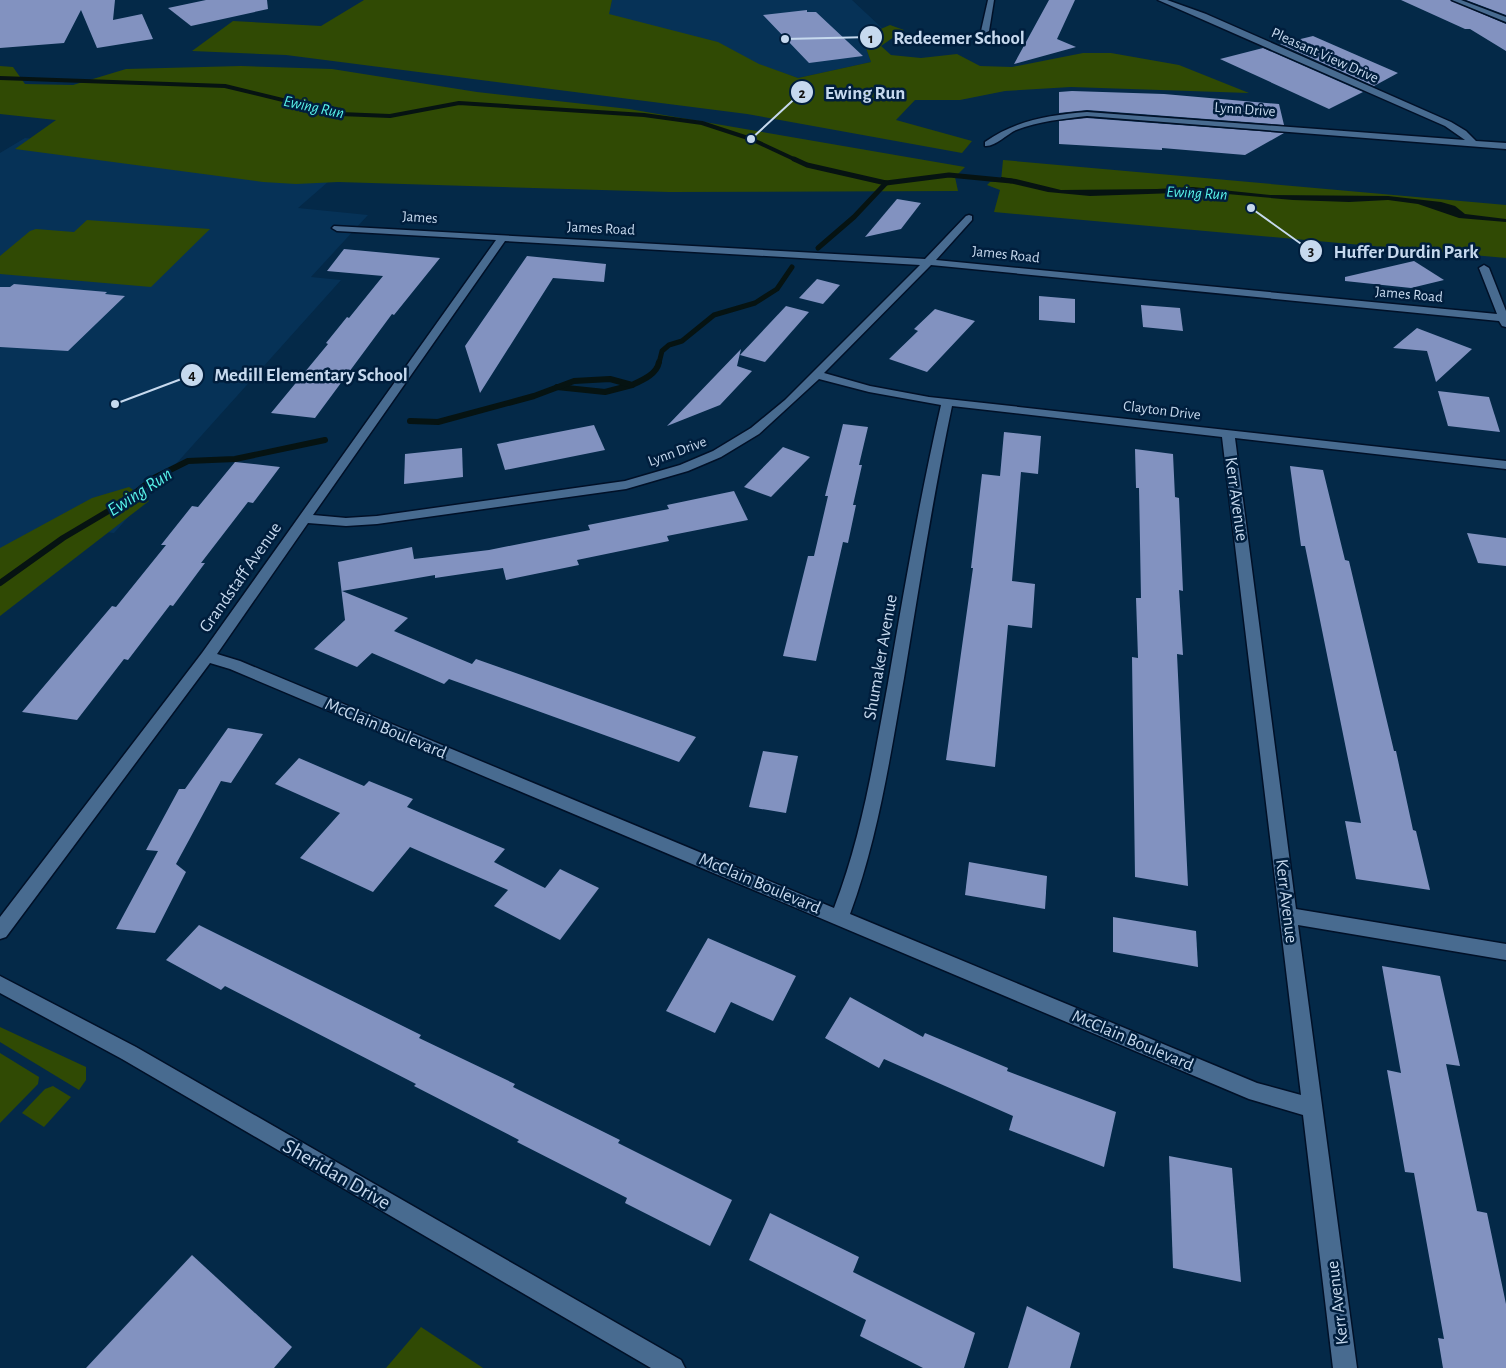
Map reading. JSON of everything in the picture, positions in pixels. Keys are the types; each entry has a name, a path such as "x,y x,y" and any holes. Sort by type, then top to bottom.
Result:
{"street":[{"path":"985,31 991,0"},
{"name":"Pleasant View Drive","path":"1161,0 1203,16 1448,124 1463,132 1473,143"},
{"path":"1455,0 1506,20"},
{"name":"Lynn Drive","path":"988,144 1000,134 1025,124 1046,119 1087,114 1506,146"},
{"name":"Lynn Drive","path":"305,519 346,522 426,515 592,491 656,478 717,454 755,431 789,402 969,218"},
{"name":"James","path":"337,228 502,238"},
{"name":"James Road","path":"502,238 928,262 1505,320"},
{"name":"Grandstaff Avenue","path":"0,931 206,657 502,238"},
{"path":"1484,268 1505,320"},
{"name":"Clayton Drive","path":"817,375 890,394 947,402 1506,465"},
{"name":"Shumaker Avenue","path":"840,916 851,891 874,806 931,475 947,402"},
{"name":"Kerr Avenue","path":"1228,434 1243,540 1259,688 1290,916 1345,1368"},
{"name":"McClain Boulevard","path":"206,657 244,669 840,916 1256,1092 1314,1108"},
{"path":"1290,916 1506,952"},
{"name":"Sheridan Drive","path":"0,984 129,1053 673,1368"}],"shaded area":[{"path":"612,0 852,0 882,28 862,37 871,62 798,78 608,14"},
{"path":"25,138 194,154 351,162 298,208 368,215 311,277 341,280 114,533 58,527 0,564 0,153"}],"green space":[{"path":"364,0 612,0 609,14 718,42 759,64 798,78 871,62 862,37 890,25 904,30 881,46 891,55 921,58 957,54 980,66 1012,67 1083,53 1111,53 1179,65 1249,93 1071,87 1005,91 960,100 915,100 896,120 972,141 962,153 747,114 286,55 192,51 233,21 321,26"},
{"path":"0,66 13,67 25,84 73,85 126,69 241,66 332,69 477,92 629,109 965,167 955,177 958,191 669,192 338,182 296,184 263,182 15,149 56,120 0,114"},
{"path":"1003,160 1506,205 1506,258 994,212 1000,190 987,185 990,182 1001,181"},
{"path":"87,220 210,229 151,287 0,274 0,256 30,231 36,229 74,232"},
{"path":"129,487 149,501 0,616 0,548 92,498"},
{"path":"0,1027 86,1067 86,1080 79,1090 0,1042"},
{"path":"0,1053 39,1077 38,1084 0,1123"},
{"path":"53,1086 71,1097 44,1127 22,1113 45,1089"},
{"path":"421,1327 483,1368 386,1368"}],"water":[{"path":"1001,177 1061,190 1193,187 1270,195 1388,196 1441,202 1455,206 1465,214 1506,219 1506,222 1459,218 1418,204 1388,200 1349,202 1293,200 1205,192 1090,196 1048,192 1001,181"}],"building":[{"path":"0,0 115,0 113,20 142,14 153,39 97,48 81,10 64,43 0,48"},
{"path":"206,0 267,0 268,9 191,26 168,8"},
{"path":"1049,0 1075,0 1057,39 1076,47 1014,64"},
{"path":"1401,0 1450,0 1506,24 1506,51 1470,29 1465,29"},
{"path":"1466,0 1506,0 1506,15"},
{"path":"807,10 807,12 816,12 863,56 809,63 763,15"},
{"path":"1313,36 1398,73 1374,86 1280,44"},
{"path":"1263,48 1363,92 1329,109 1220,59"},
{"path":"1059,92 1164,94 1279,104 1284,125 1087,110 1059,113"},
{"path":"1087,118 1284,133 1245,155 1162,148 1162,150 1059,144 1059,121"},
{"path":"897,199 921,203 901,229 865,237"},
{"path":"344,249 440,258 394,315 392,314 315,418 271,413 328,344 326,343 347,317 349,318 383,276 327,271"},
{"path":"527,256 606,264 604,282 553,278 480,393 465,346"},
{"path":"1414,261 1444,280 1411,288 1345,281 1345,277"},
{"path":"817,279 840,285 823,304 799,298"},
{"path":"14,284 107,292 105,294 125,296 68,351 0,347 0,287 10,287"},
{"path":"1039,296 1075,299 1075,323 1039,320"},
{"path":"1141,305 1180,308 1183,331 1143,327"},
{"path":"786,306 809,312 765,362 740,355"},
{"path":"935,309 975,321 927,372 889,359 918,331 914,329"},
{"path":"1417,328 1472,349 1436,382 1427,351 1393,348"},
{"path":"741,349 737,366 752,371 720,405 667,426"},
{"path":"1438,391 1489,397 1500,432 1448,426"},
{"path":"843,424 868,427 859,465 862,465 853,505 856,505 848,543 843,542 816,661 783,656 808,556 814,556 828,496 825,496"},
{"path":"594,425 605,450 505,470 497,444"},
{"path":"1004,432 1041,436 1038,474 1021,472 1012,581 1035,584 1032,628 1008,625 995,767 946,760 973,568 971,568 982,474 1000,476"},
{"path":"783,447 810,457 771,497 744,487"},
{"path":"462,448 463,477 404,484 405,454"},
{"path":"1135,449 1173,454 1175,497 1179,498 1183,591 1179,590 1183,655 1177,654 1188,886 1135,877 1132,657 1138,658 1136,598 1141,598 1139,488 1136,488"},
{"path":"235,462 280,467 253,503 248,502 201,563 205,563 173,606 170,605 128,660 124,659 77,720 22,712 112,606 116,607 166,545 161,545 192,506 198,507"},
{"path":"1290,466 1323,470 1345,560 1349,561 1394,751 1396,751 1413,830 1416,831 1430,890 1356,879 1345,821 1361,823 1305,546 1301,546"},
{"path":"734,491 748,520 667,536 669,541 577,560 579,565 506,580 503,568 435,578 435,575 342,591 408,618 394,631 472,664 476,659 696,737 679,762 449,679 444,684 372,653 357,667 314,649 345,620 338,562 412,547 414,559 489,550 590,530 588,525 669,509 667,505"},
{"path":"1467,533 1506,538 1506,566 1478,563"},
{"path":"228,728 263,734 231,783 221,781 176,864 186,872 155,933 116,929 158,851 146,850 179,789 185,789"},
{"path":"763,751 798,756 786,813 749,807"},
{"path":"299,758 364,786 369,781 413,799 407,807 505,849 494,862 545,888 560,869 599,888 560,940 494,906 508,890 410,847 373,892 300,858 340,813 275,784"},
{"path":"969,862 1047,876 1045,909 965,895"},
{"path":"1113,917 1196,931 1198,967 1113,952"},
{"path":"199,925 421,1035 419,1038 515,1084 513,1087 620,1140 618,1143 732,1200 710,1246 625,1203 627,1198 517,1142 519,1140 414,1086 416,1084 225,986 221,990 166,960"},
{"path":"708,938 796,976 773,1021 731,1002 715,1033 666,1011"},
{"path":"1382,966 1440,976 1460,1066 1446,1064 1477,1211 1487,1213 1506,1304 1506,1368 1443,1368 1438,1338 1444,1339 1414,1173 1405,1172 1387,1070 1401,1073"},
{"path":"850,997 923,1037 925,1033 1008,1068 1007,1071 1116,1112 1104,1167 1009,1130 1013,1116 884,1059 879,1068 825,1038"},
{"path":"1169,1156 1232,1168 1241,1282 1173,1268"},
{"path":"770,1213 859,1257 853,1272 975,1333 964,1368 923,1368 860,1336 866,1320 749,1260"},
{"path":"192,1255 292,1347 274,1368 86,1368"},
{"path":"1027,1306 1080,1333 1070,1368 1008,1368"}],"waterway":[{"name":"Ewing Run","path":"0,78 225,86 340,114 390,116 459,103 644,115 702,123 751,139 796,160"},
{"name":"Ewing Run","path":"794,159 807,165 886,183"},
{"name":"Ewing Run","path":"886,183 949,175 1011,181"},
{"name":"Ewing Run","path":"818,248 854,217 886,183"},
{"name":"Ewing Run","path":"659,363 662,351 669,345 682,341 714,315 755,303 777,289 792,267"},
{"name":"Ewing Run","path":"632,385 645,379 655,370 659,362"},
{"name":"Ewing Run","path":"558,387 574,381 610,379 632,385"},
{"path":"558,387 605,392 632,385"},
{"name":"Ewing Run","path":"410,421 438,422 534,396 558,387"},
{"name":"Ewing Run","path":"0,583 63,538 122,503 154,478 188,461 235,459 325,440"}],"place":[{"name":"Redeemer School","path":"785,39"},
{"name":"Ewing Run","path":"751,139"},
{"name":"Huffer Durdin Park","path":"1251,208"},
{"name":"Medill Elementary School","path":"115,404"}]}
